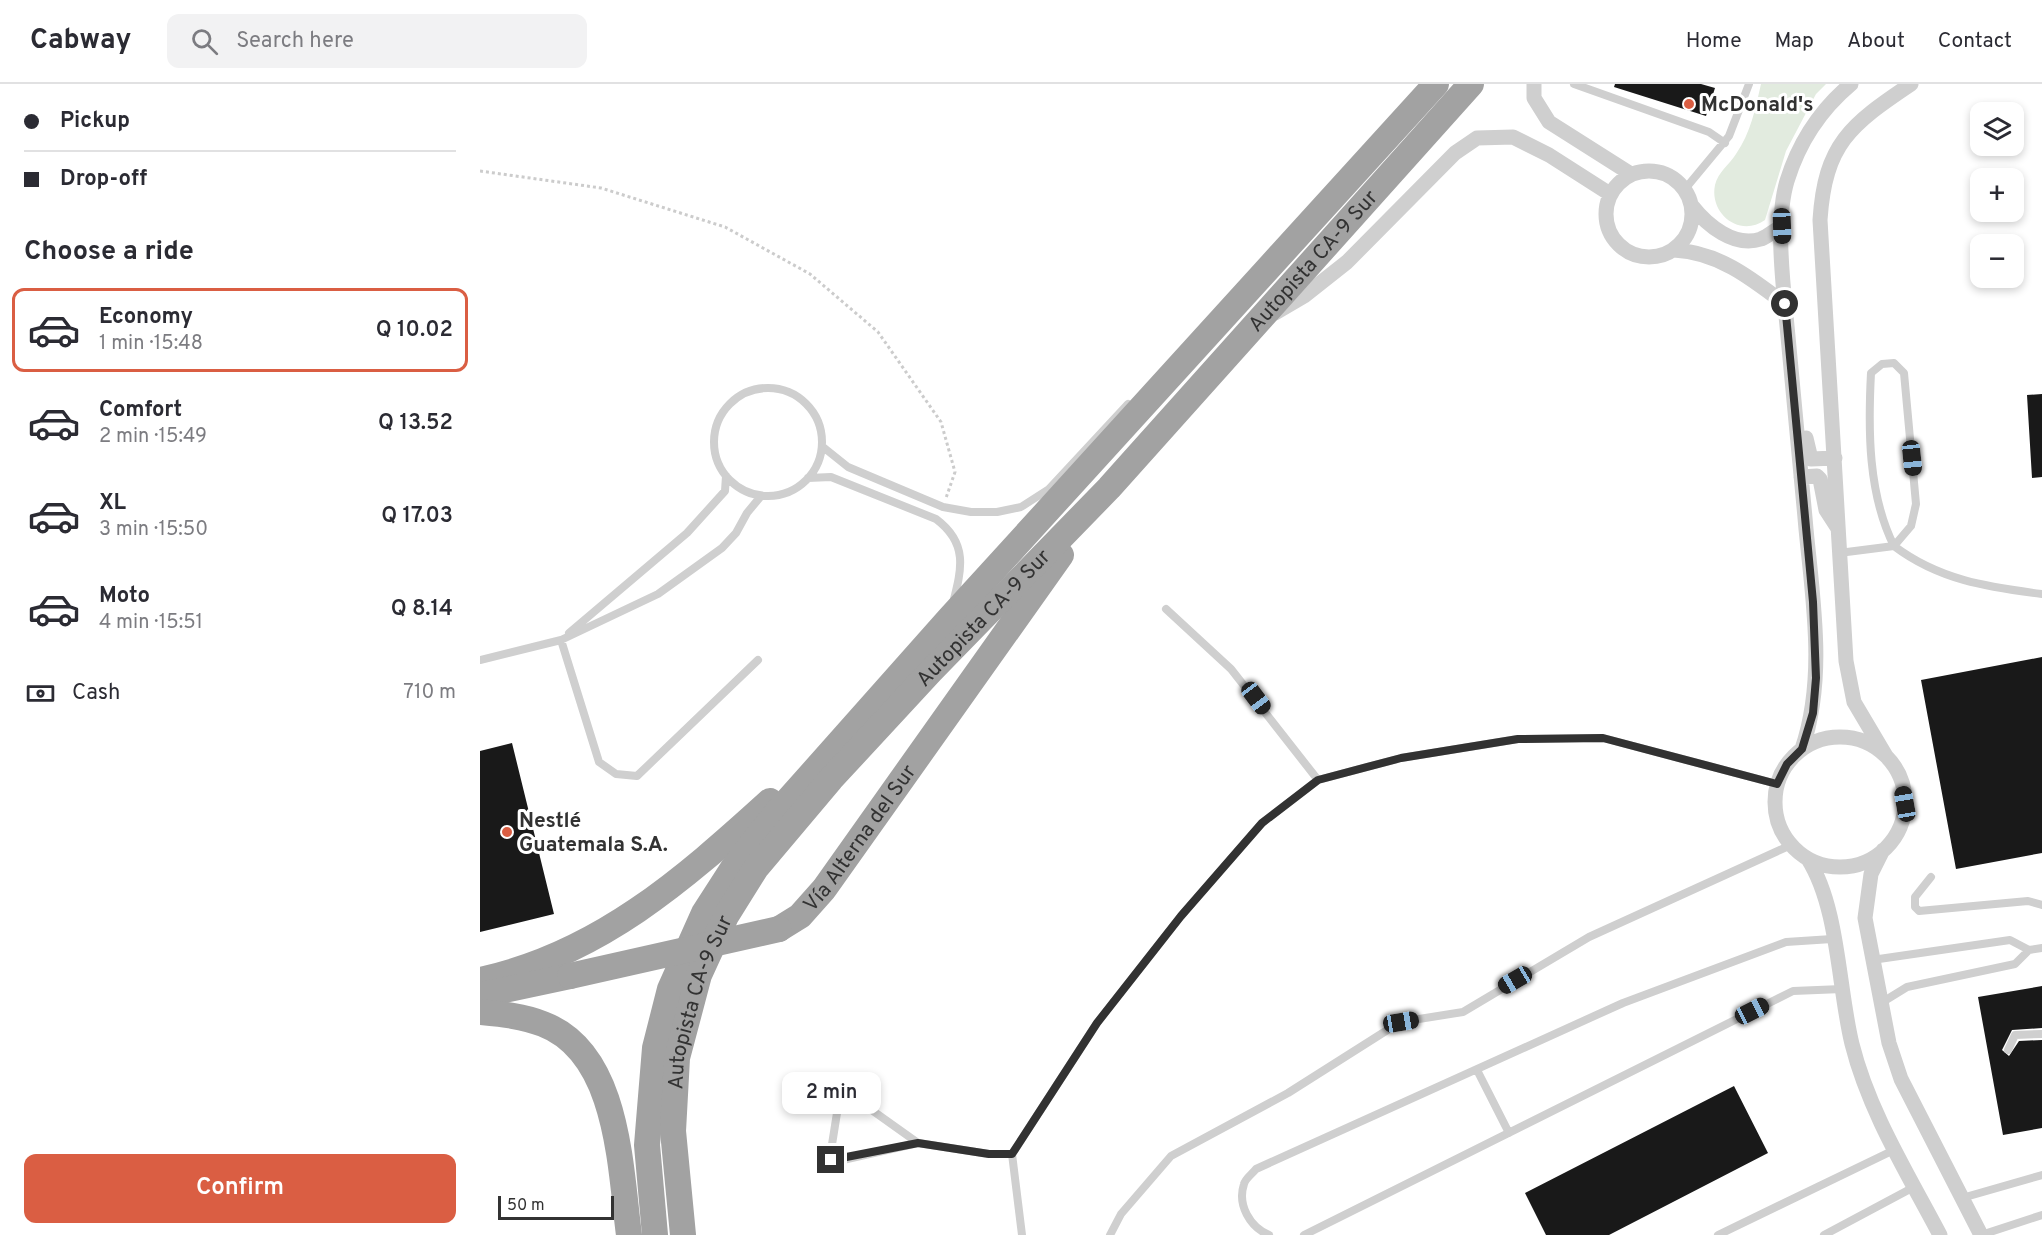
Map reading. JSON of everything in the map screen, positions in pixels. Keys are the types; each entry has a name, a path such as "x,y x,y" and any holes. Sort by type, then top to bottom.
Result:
{"highway":[{"name":"Autopista CA-9 Sur","path":"683,1235 673,1131 677,1058 699,975 726,916 756,868 831,779 931,671 1109,488 1252,326 1472,84"},
{"name":"Autopista CA-9 Sur","path":"656,1235 647,1145 648,1106 655,1048 670,989 704,913 733,868 803,782 1208,326 1435,85"},
{"name":"Vía Alterna del Sur","path":"480,995 779,929 800,916 824,889 1109,488"},
{"path":"480,980 539,961 620,923 677,882 774,798 803,782"},
{"path":"480,1012 544,1024 566,1038 585,1057 606,1096 615,1127 629,1235"},
{"path":"650,1235 652,1204"}],"street":[{"path":"1534,84 1534,98 1549,122 1631,174"},
{"path":"1802,749 1813,713 1816,678 1813,602 1785,304 1782,226 1786,183 1800,148 1819,115 1851,84"},
{"path":"1911,84 1880,105 1852,130 1838,146 1824,182 1820,220 1836,458 1839,553 1846,661 1854,702 1900,778 1905,804 1899,829 1883,850 1870,874 1866,895 1865,918 1880,1004 1901,1079 1981,1235"},
{"path":"1252,326 1304,296 1347,262 1455,153 1477,138 1513,137 1549,155 1610,194"},
{"path":"1782,226 1762,239 1747,241 1724,234 1705,222 1692,206 1685,189 1674,178 1661,172 1646,170 1631,174 1619,182 1610,194 1606,210 1607,226 1621,246 1643,257 1659,256 1674,250 1695,251 1715,257 1785,304"},
{"path":"1674,250 1689,230 1692,206"},
{"path":"1793,395 1811,459 1836,458"},
{"path":"1801,477 1817,476 1820,479 1826,510 1838,526"},
{"path":"1883,850 1866,862 1847,867 1827,866 1808,859 1791,845 1780,827 1775,806 1777,784 1787,764 1802,749 1822,739 1845,737 1867,742 1886,756"},
{"path":"1808,859 1824,889 1852,1045 1864,1082 1894,1150 1940,1235"}],"lane":[{"path":"1574,84 1709,132 1725,143"},
{"path":"1685,189 1725,143 1736,122 1749,84"},
{"path":"1839,553 1894,546 1911,526 1916,504 1904,373 1894,363 1882,364 1871,373 1869,407 1876,494 1885,528 1894,546 1919,564 1965,581 1998,589 2042,594"},
{"path":"770,387 788,391 803,399 815,413 821,429 823,447 818,464 808,478 795,489 779,495 761,496 742,489 726,476 717,460 714,443 716,425 731,403 753,389 770,387"},
{"path":"823,447 848,467 943,507 991,513 1021,507 1035,500 1135,396"},
{"path":"561,640 687,533 725,491 726,476"},
{"path":"808,478 831,477 936,519 949,529 957,540 959,569 949,619"},
{"path":"480,660 561,640 658,594 695,570 736,533 747,513 761,496"},
{"path":"1166,609 1231,669 1318,780"},
{"path":"561,640 599,762 616,774 637,776 758,660"},
{"path":"1022,1235 1012,1154 1097,1023 1181,916 1262,823 1318,780 1401,758 1518,739 1603,738 1777,784"},
{"path":"1110,1235 1121,1214 1171,1156 1288,1093 1401,1022 1463,1012 1590,937 1791,845"},
{"path":"1931,877 1915,897 1915,907 1919,911 2028,901 2042,905"},
{"path":"1269,1235 1258,1231 1242,1207 1244,1182 1256,1170 1623,1003 1786,942 1832,939"},
{"path":"1872,960 2010,940 2029,950"},
{"path":"1880,1004 1907,987 2015,964 2029,950 2042,948"},
{"path":"1304,1235 1793,991 1842,989"},
{"path":"2008,1050 2015,1035 2042,1034"},
{"path":"1477,1070 1509,1133"},
{"path":"918,1143 845,1091 840,1094 831,1160 918,1143 989,1154 1012,1154"},
{"path":"1724,1234 1894,1150"},
{"path":"1962,1198 2042,1175"},
{"path":"1824,1235 1914,1186"},
{"path":"1981,1235 2042,1215"}],"path":[{"path":"480,171 601,188 724,227 810,274 878,332 941,422 955,472 943,507"}],"shaded area":[{"path":"1761,84 1826,84 1816,94 1786,151 1765,220 1746,226 1728,220 1722,214 1714,196 1715,185 1745,137"}],"building":[{"name":"McDonald's","path":"1615,84 1701,84 1715,88 1706,116 1614,87"},
{"path":"2042,394 2042,477 2032,478 2027,395"},
{"path":"2042,657 2042,853 1956,869 1921,680"},
{"name":"Nestlé Guatemala S.A.","path":"512,743 554,914 480,932 480,751"},
{"path":"2042,986 2042,1028 2012,1030 2002,1050 2009,1056 2019,1041 2042,1040 2042,1128 2003,1135 1978,997"},
{"path":"1734,1086 1768,1153 1609,1235 1546,1235 1525,1193"}],"place":[{"name":"McDonald's","path":"1689,104"},
{"name":"Nestlé Guatemala S.A.","path":"507,832"}],"route":[{"path":"831,1160 834,1162 918,1143 989,1154 1012,1154 1097,1023 1181,916 1262,823 1318,780 1401,758 1518,739 1603,738 1777,784 1787,764 1802,749 1813,713 1816,678 1813,602 1785,304"}]}
